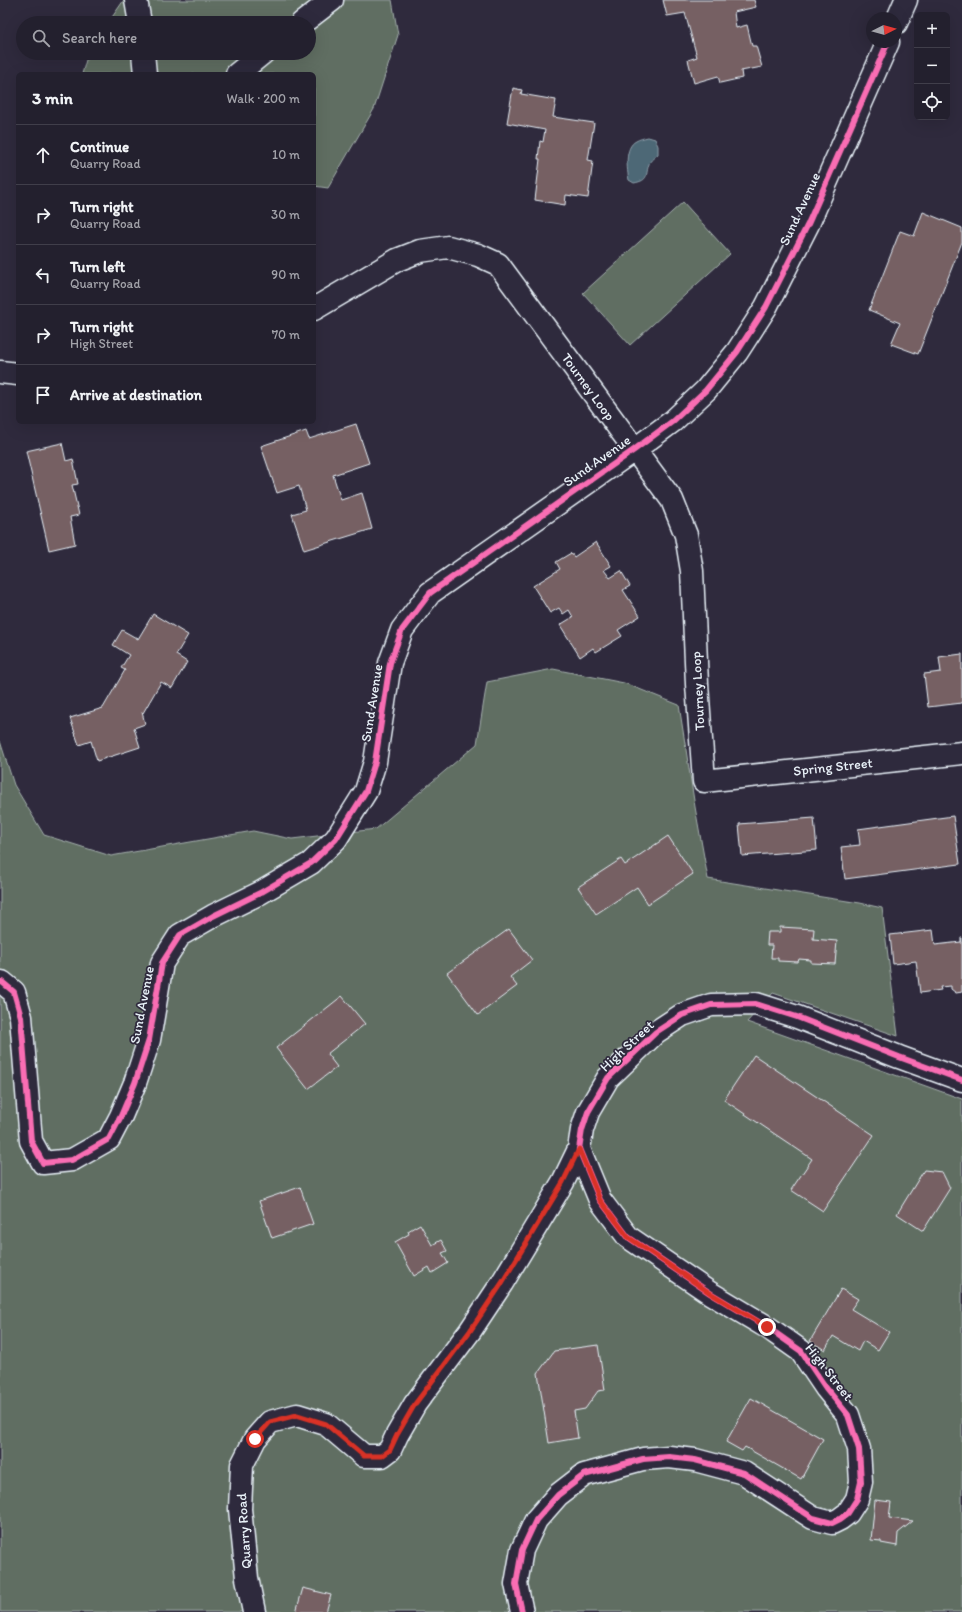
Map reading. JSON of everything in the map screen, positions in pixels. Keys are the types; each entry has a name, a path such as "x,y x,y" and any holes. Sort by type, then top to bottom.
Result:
{"street":[{"path":"136,0 139,16"},
{"path":"311,16 332,0"},
{"path":"901,12 906,0"},
{"name":"Sund Avenue","path":"0,982 14,992 21,1017 31,1141 44,1163 72,1160 109,1139 122,1116 136,1083 148,1040 162,963 180,935 213,916 260,894 311,863 336,839 359,803 366,791 375,762 390,663 402,630 430,594 634,450 673,420 706,390 737,352 762,313 808,224 885,48"},
{"path":"144,60 145,72"},
{"path":"239,72 254,60"},
{"name":"Tourney Loop","path":"316,308 397,260 420,251 448,247 478,255 498,264 672,500 686,535 692,571 697,684 704,781"},
{"path":"0,372 16,374"},
{"name":"Spring Street","path":"704,781 962,753"},
{"name":"High Street","path":"522,1612 516,1584 522,1550 536,1520 558,1495 584,1474 643,1459 669,1457 695,1460 744,1473 813,1518 832,1523 848,1513 857,1499 861,1482 859,1449 848,1415 826,1388 801,1351 767,1327 710,1293 628,1237 600,1200 579,1149 582,1130 588,1112 608,1078 656,1032 682,1015 711,1005 756,1004 797,1017 962,1080"},
{"name":"Quarry Road","path":"254,1612 247,1578 240,1509 242,1465 255,1439 270,1422 297,1415 326,1424 364,1456 382,1456 390,1450 415,1404 470,1331 502,1283 563,1182 579,1149"}],"green space":[{"path":"124,0 392,0 398,35 374,109 328,188 316,186 316,72 83,72 86,60 316,60 316,16 113,16"},
{"path":"683,202 730,254 630,345 583,293"},
{"path":"553,669 624,683 679,705 708,879 860,903 882,908 898,1036 773,993 747,1022 962,1099 962,1612 0,1612 0,741 14,785 44,835 111,856 253,831 292,839 376,829 477,744 487,682"}],"water":[{"path":"648,137 655,139 658,146 658,154 651,160 645,179 634,183 629,180 627,165 628,153 632,144"}],"building":[{"path":"663,0 754,0 756,7 734,12 736,28 747,25 752,46 756,46 762,67 741,71 742,78 720,83 718,76 694,83 688,60 697,57 685,13 667,16"},
{"path":"513,88 522,90 521,94 556,100 553,117 594,123 588,160 593,161 588,198 566,195 565,205 535,200 540,159 538,159 540,141 543,142 545,130 507,123"},
{"path":"923,212 962,228 962,242 918,354 891,344 900,323 869,310 900,231 914,236"},
{"path":"356,424 369,463 333,475 341,500 362,493 372,529 304,550 292,514 306,510 299,486 277,493 261,446 306,431 309,439"},
{"path":"62,443 66,461 73,459 78,484 72,485 79,515 70,517 75,544 49,550 26,451"},
{"path":"596,542 611,566 604,570 610,578 621,571 630,586 623,590 640,616 618,630 622,636 596,652 593,648 580,657 560,625 573,617 569,610 563,614 559,608 550,613 533,586 560,569 556,562 571,553 574,557"},
{"path":"153,614 188,635 176,655 187,662 172,688 161,682 143,713 142,712 145,724 134,728 140,747 97,761 91,741 79,745 70,718 103,708 125,670 121,668 129,655 113,645 122,630 138,639"},
{"path":"962,654 962,703 928,707 924,674 941,672 939,657"},
{"path":"953,816 960,864 845,879 841,847 860,845 858,829"},
{"path":"814,818 817,850 742,856 739,824"},
{"path":"668,836 693,874 648,904 637,887 596,914 578,887 621,859 625,865"},
{"path":"780,927 814,929 813,939 837,941 835,964 811,963 811,960 799,959 798,962 778,961 778,958 771,958 772,945 767,945 768,932 780,932"},
{"path":"509,929 532,960 510,977 517,986 478,1015 447,973"},
{"path":"933,930 935,945 961,942 962,938 962,992 956,993 951,989 951,986 940,987 941,990 920,993 916,961 893,964 890,935"},
{"path":"342,996 365,1024 327,1054 337,1067 308,1089 276,1048"},
{"path":"754,1055 874,1135 823,1211 791,1190 812,1159 724,1100"},
{"path":"924,1170 942,1172 950,1188 923,1231 897,1214"},
{"path":"300,1187 313,1224 272,1238 259,1201"},
{"path":"420,1224 432,1245 441,1240 447,1251 442,1253 448,1263 432,1273 429,1267 414,1276 395,1242 409,1234 408,1231"},
{"path":"841,1289 858,1299 851,1309 889,1332 878,1350 863,1341 858,1351 833,1336 825,1350 810,1341"},
{"path":"598,1345 605,1390 598,1391 585,1409 574,1411 578,1438 549,1443 538,1373 554,1351"},
{"path":"751,1398 823,1439 801,1479 745,1447 742,1451 726,1442"},
{"path":"875,1500 891,1502 889,1518 913,1521 898,1533 897,1546 881,1543 881,1541 871,1540"},
{"path":"303,1588 331,1595 326,1612 296,1612"}],"cycle path":[{"path":"0,982 14,992 21,1017 31,1141 43,1163 72,1160 109,1139 121,1116 135,1083 149,1040 162,963 180,935 213,916 260,893 311,863 336,839 366,791 375,762 390,663 402,630 430,593 673,421 706,390 737,352 766,307 808,224 885,48"},
{"path":"522,1612 516,1584 522,1550 536,1520 558,1495 584,1475 643,1459 669,1457 695,1460 744,1473 813,1518 832,1523 848,1513 857,1499 861,1482 859,1449 848,1415 826,1388 801,1351 767,1327 710,1293 628,1237 600,1200 579,1149 582,1130 588,1112 608,1078 656,1032 682,1015 711,1005 756,1004 797,1017 962,1080"}],"route":[{"path":"255,1439 270,1422 297,1415 326,1424 364,1456 382,1456 390,1450 415,1404 470,1331 502,1283 563,1182 579,1149 600,1200 628,1237 710,1293 767,1327"}]}
